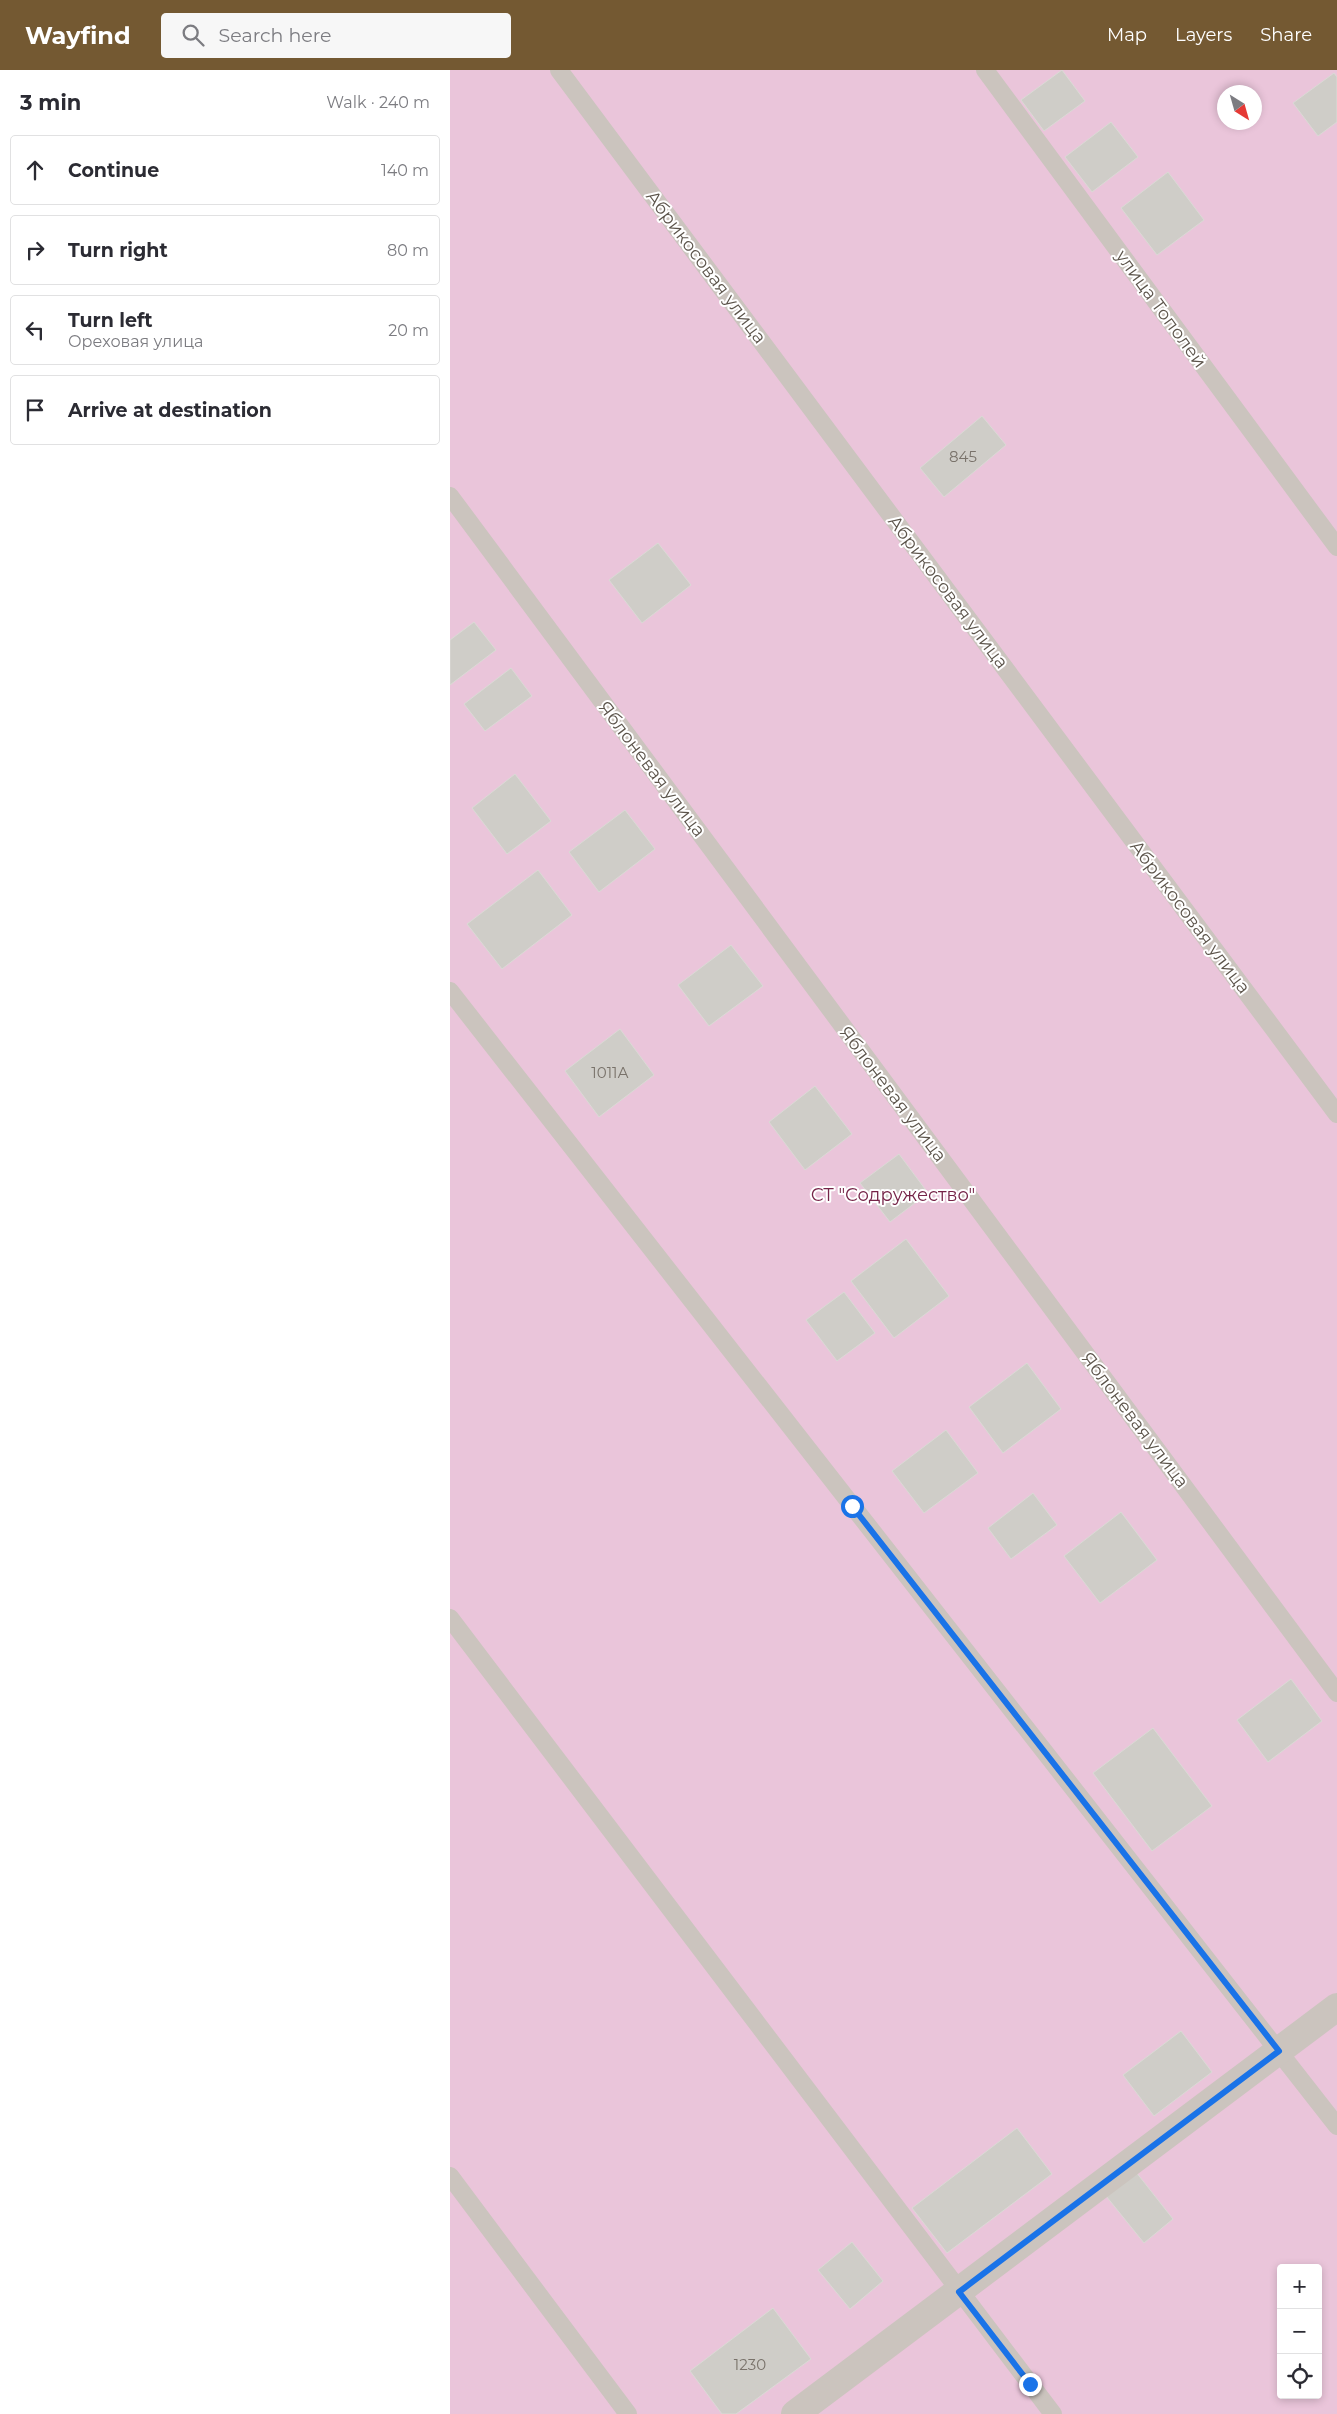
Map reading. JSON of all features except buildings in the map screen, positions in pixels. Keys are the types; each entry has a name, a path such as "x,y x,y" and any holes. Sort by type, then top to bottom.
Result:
{"street":[{"path":"795,2414 1337,2008"}],"lane":[{"name":"Абрикосовая улица","path":"559,70 1337,1114"},
{"name":"улица Тополей","path":"985,70 1337,547"},
{"name":"Яблоневая улица","path":"450,496 1337,1693"},
{"path":"450,991 1337,2126"},
{"path":"450,1618 959,2292 1054,2414"},
{"path":"450,2176 628,2414"}],"green space":[{"name":"СТ \"Содружество\"","path":"450,70 1337,70 1337,2414 450,2414"}],"route":[{"path":"852,1506 1279,2051 959,2292 1030,2384"}]}
